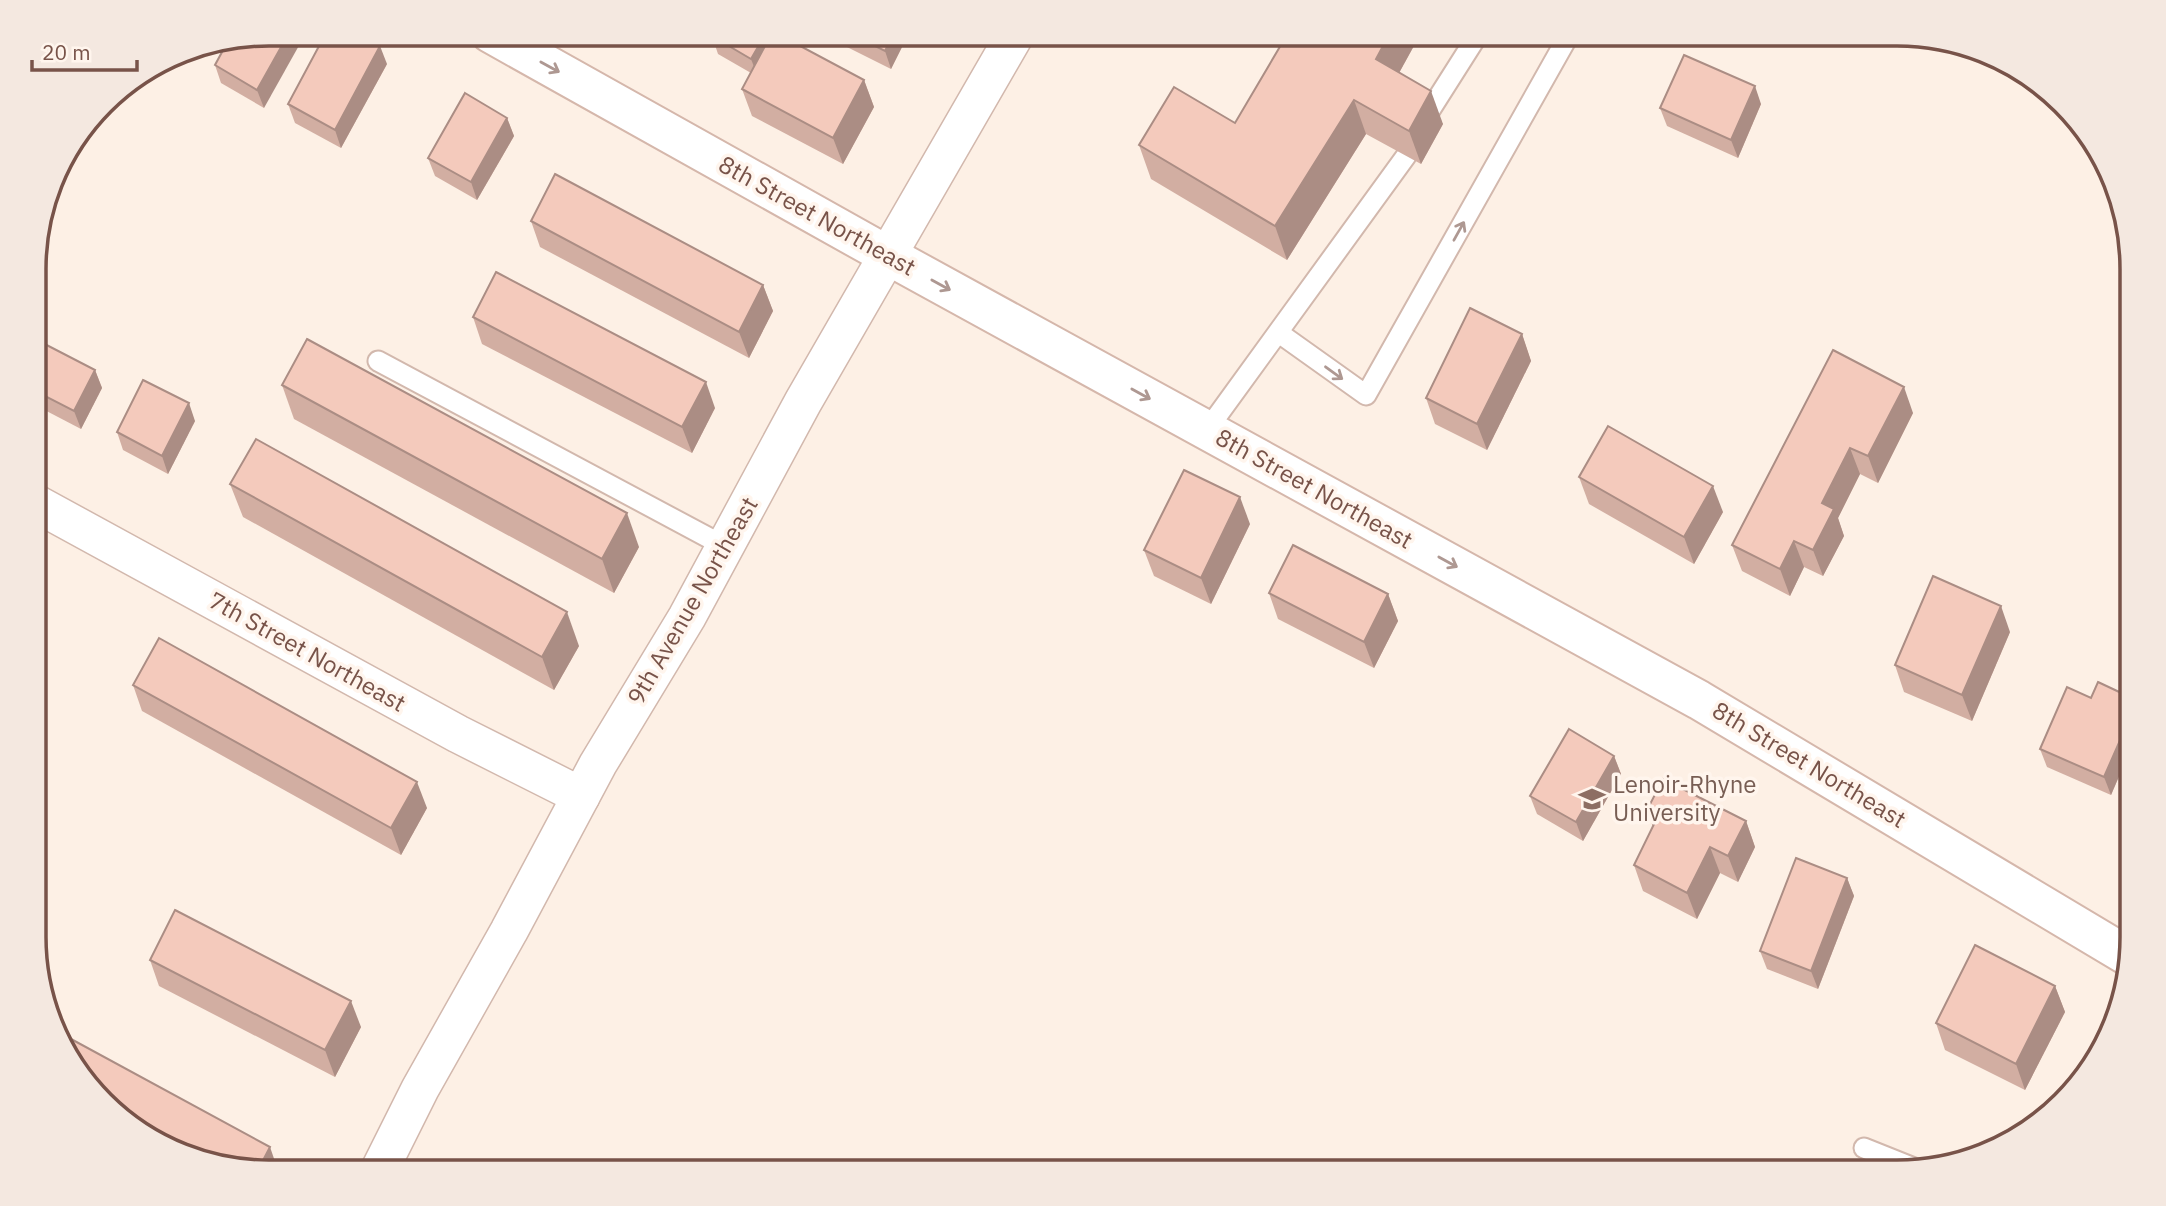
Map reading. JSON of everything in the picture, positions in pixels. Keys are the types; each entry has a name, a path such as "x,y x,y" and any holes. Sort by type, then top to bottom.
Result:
{"main road":[{"name":"8th Street Northeast","path":"513,46 887,255 1699,700 2120,951"}],"street":[{"name":"9th Avenue Northeast","path":"384,1160 420,1089 509,931 598,764 687,617 803,402 1008,46"},
{"name":"7th Street Northeast","path":"46,509 458,734 581,796"}],"lane":[{"path":"1427,115 1471,46"},
{"path":"1279,333 1366,395 1563,46"},
{"path":"1208,430 1406,156"},
{"path":"378,361 726,547"},
{"path":"1864,1148 1894,1160"}],"building":[{"path":"282,46 257,90 215,65 223,50"},
{"path":"319,46 380,46 335,130 288,104"},
{"path":"729,46 758,46 751,59"},
{"path":"765,46 800,46 864,80 833,138 742,89"},
{"path":"875,46 888,46 885,51"},
{"path":"1280,46 1383,46 1376,59 1431,91 1409,131 1354,100 1275,226 1139,145 1174,87 1235,123"},
{"path":"1684,55 1755,86 1731,140 1660,108"},
{"path":"465,93 507,118 471,182 428,158"},
{"path":"555,174 763,285 739,332 531,221"},
{"path":"496,272 706,382 682,427 473,317"},
{"path":"1470,308 1522,334 1477,424 1426,398"},
{"path":"307,339 627,513 602,559 282,385"},
{"path":"46,345 95,370 74,411 46,397"},
{"path":"1833,350 1904,387 1868,456 1850,448 1822,503 1834,509 1813,550 1794,541 1780,569 1732,545"},
{"path":"143,380 189,403 162,456 117,432"},
{"path":"1608,426 1713,486 1684,537 1579,477"},
{"path":"256,439 567,612 542,657 230,484"},
{"path":"1184,470 1240,497 1201,578 1144,550"},
{"path":"1293,545 1388,594 1364,642 1269,593"},
{"path":"1933,576 2001,606 1962,695 1895,665"},
{"path":"159,638 417,782 391,828 133,685"},
{"path":"2098,682 2120,692 2120,740 2104,777 2040,749 2067,687 2091,698"},
{"path":"1569,729 1614,756 1576,822 1530,796"},
{"path":"1663,779 1746,821 1728,856 1710,847 1687,893 1634,865 1658,816 1647,810"},
{"path":"1796,858 1847,878 1811,971 1760,951"},
{"path":"175,910 351,1001 325,1050 150,960"},
{"path":"1975,945 2055,986 2016,1064 1936,1023"},
{"path":"70,1038 270,1147 263,1160 239,1159 183,1144 157,1131 121,1105 101,1085"}],"place":[{"name":"Lenoir-Rhyne University","path":"1592,799"}]}
